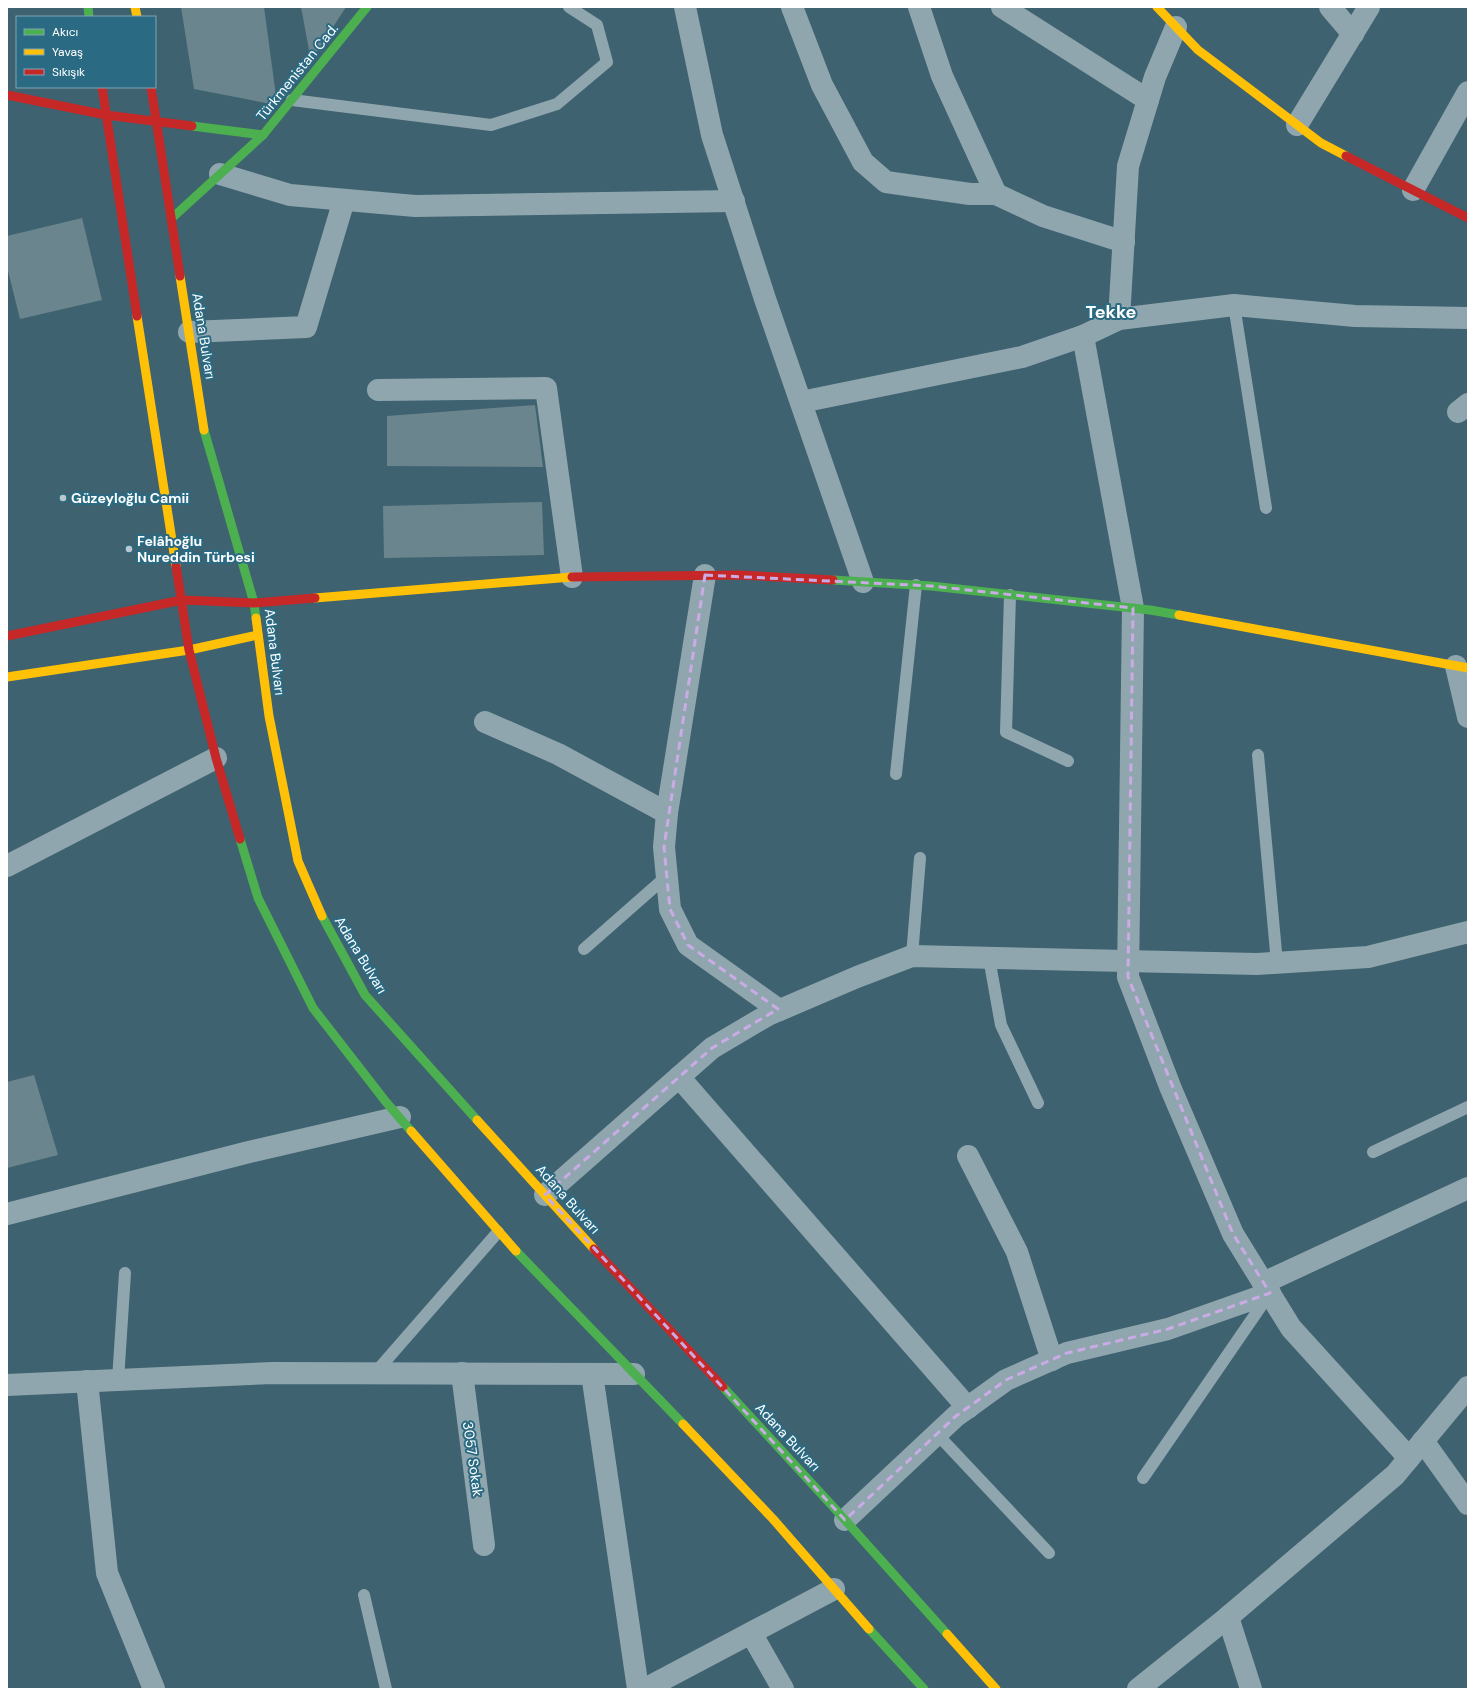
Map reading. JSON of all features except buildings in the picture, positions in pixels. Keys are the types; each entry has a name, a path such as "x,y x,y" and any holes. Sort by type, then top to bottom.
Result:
{"main road":[{"name":"Türkmenistan Cad.","path":"172,218 263,135 367,7"},
{"path":"1157,7 1198,50 1320,143 1468,218"},
{"path":"102,88 189,650 216,758 258,898 309,1001 337,1039 400,1117 498,1232 773,1519 924,1689"},
{"name":"Adana Bulvarı","path":"151,88 204,429 254,602 269,716 298,861 320,915 365,995 545,1195 845,1520 996,1689"},
{"path":"7,95 106,115 263,135"},
{"path":"7,636 182,600 254,602 572,577 740,575 916,585 1133,608 1462,667"},
{"path":"7,677 189,650 258,635"}],"street":[{"path":"685,7 712,135 863,582"},
{"path":"792,7 822,85 863,162 886,182 970,194 996,194 1043,216 1124,242"},
{"path":"919,7 942,76 996,194"},
{"path":"1002,7 1148,100"},
{"path":"1330,7 1353,34"},
{"path":"1297,125 1369,7"},
{"path":"1119,319 1128,166 1155,77 1176,27"},
{"path":"1413,190 1468,92"},
{"path":"220,174 290,195 415,206 734,202"},
{"path":"189,332 306,327 344,200"},
{"path":"801,402 1022,357 1083,336 1119,319 1234,305 1355,316 1468,318"},
{"path":"1083,336 1133,608 1128,977 1171,1089 1233,1234 1291,1328 1416,1450 1468,1504"},
{"path":"378,390 546,388 572,577"},
{"path":"705,575 667,813 664,847 670,909 688,945 779,1010"},
{"path":"1462,667 1468,718"},
{"path":"485,722 558,754 667,813"},
{"path":"7,866 216,758"},
{"path":"545,1195 712,1048 768,1015 857,977 912,956 1258,964 1368,957 1468,932"},
{"path":"679,1077 968,1408"},
{"path":"7,1214 249,1152 400,1117"},
{"path":"968,1156 1017,1252 1052,1360"},
{"path":"845,1520 956,1416 1006,1380 1067,1353 1168,1329 1266,1288 1468,1188"},
{"path":"7,1385 273,1373 634,1374"},
{"name":"3057 Sokak","path":"462,1373 484,1545"},
{"path":"592,1374 638,1689"},
{"path":"87,1381 107,1573 154,1689"},
{"path":"1138,1689 1228,1616 1395,1475 1468,1387"},
{"path":"645,1689 834,1589"},
{"path":"1228,1616 1251,1689"},
{"path":"751,1633 783,1689"}],"lane":[{"path":"292,100 491,125 557,104 606,62 597,26 569,7"},
{"path":"1234,305 1266,508"},
{"path":"896,774 916,585"},
{"path":"1010,595 1006,732 1068,761"},
{"path":"1258,755 1277,963"},
{"path":"912,956 920,858"},
{"path":"584,949 667,876"},
{"path":"989,958 1001,1025 1038,1103"},
{"path":"1373,1152 1468,1106"},
{"path":"375,1373 498,1232"},
{"path":"118,1380 125,1273"},
{"path":"1143,1478 1266,1288"},
{"path":"937,1434 1049,1553"},
{"path":"364,1595 386,1689"}],"highlighted area":[{"path":"705,575 931,586 1133,608 1128,977 1233,1234 1270,1293 1168,1329 1067,1353 1006,1380 956,1416 845,1520 545,1195 712,1048 778,1009 688,945 670,909 664,847"}],"traffic: fast":[{"path":"88,7 89,16"},
{"path":"172,218 263,135 367,7"},
{"path":"192,126 263,135"},
{"path":"204,430 254,603 256,618"},
{"path":"833,580 931,586 1150,610 1179,615"},
{"path":"240,839 258,898 313,1008 386,1102 411,1131"},
{"path":"322,916 365,995 477,1120"},
{"path":"516,1251 683,1424"},
{"path":"723,1387 947,1634"},
{"path":"869,1629 924,1689"}],"traffic: slow":[{"path":"135,7 137,16"},
{"path":"1157,7 1198,50 1321,143 1346,156"},
{"path":"180,276 204,430"},
{"path":"137,316 176,566"},
{"path":"315,598 572,577"},
{"path":"1179,615 1468,668"},
{"path":"256,618 269,716 298,861 322,916"},
{"path":"7,677 189,650 258,635"},
{"path":"477,1120 594,1249"},
{"path":"411,1131 516,1251"},
{"path":"683,1424 773,1519 869,1629"},
{"path":"947,1634 996,1689"}],"traffic: jam":[{"path":"102,88 137,316"},
{"path":"151,88 180,276"},
{"path":"7,95 106,115 192,126"},
{"path":"1346,156 1468,218"},
{"path":"176,566 189,650 216,758 240,839"},
{"path":"572,577 740,575 833,580"},
{"path":"7,636 182,600 254,603 315,598"},
{"path":"594,1249 723,1387"}],"place":[{"name":"Güzeyloğlu Camii","path":"63,498"},
{"name":"Felâhoğlu Nureddin Türbesi","path":"129,549"}],"district":[{"name":"Tekke","path":"1111,312"}]}
